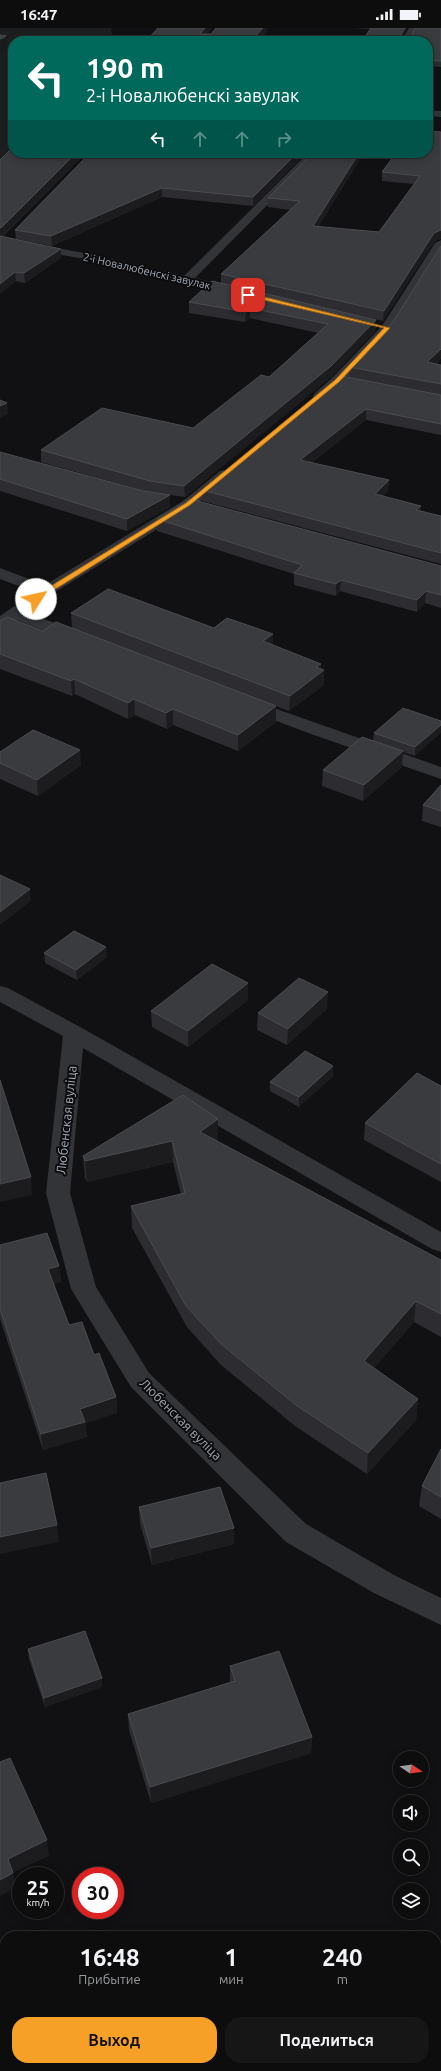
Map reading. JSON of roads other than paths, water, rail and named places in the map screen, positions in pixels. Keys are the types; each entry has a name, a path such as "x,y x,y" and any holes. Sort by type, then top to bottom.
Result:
{"street":[{"path":"187,280 309,158"},
{"path":"3,241 16,230"},
{"name":"2-і Новалюбенскі завулак","path":"3,241 90,257 248,295"},
{"path":"308,406 337,381 387,328 441,243"},
{"path":"372,324 387,328"},
{"path":"337,381 352,384"},
{"path":"0,623 16,614 46,591 188,504 236,464"},
{"path":"168,501 204,508"},
{"path":"0,573 46,591"},
{"path":"16,614 89,642"},
{"path":"236,699 317,730 441,773"},
{"path":"0,993 74,1032 441,1243"},
{"name":"Любенская вуліца","path":"74,1032 58,1193 84,1289 140,1380 296,1533 384,1584 441,1612"}]}
